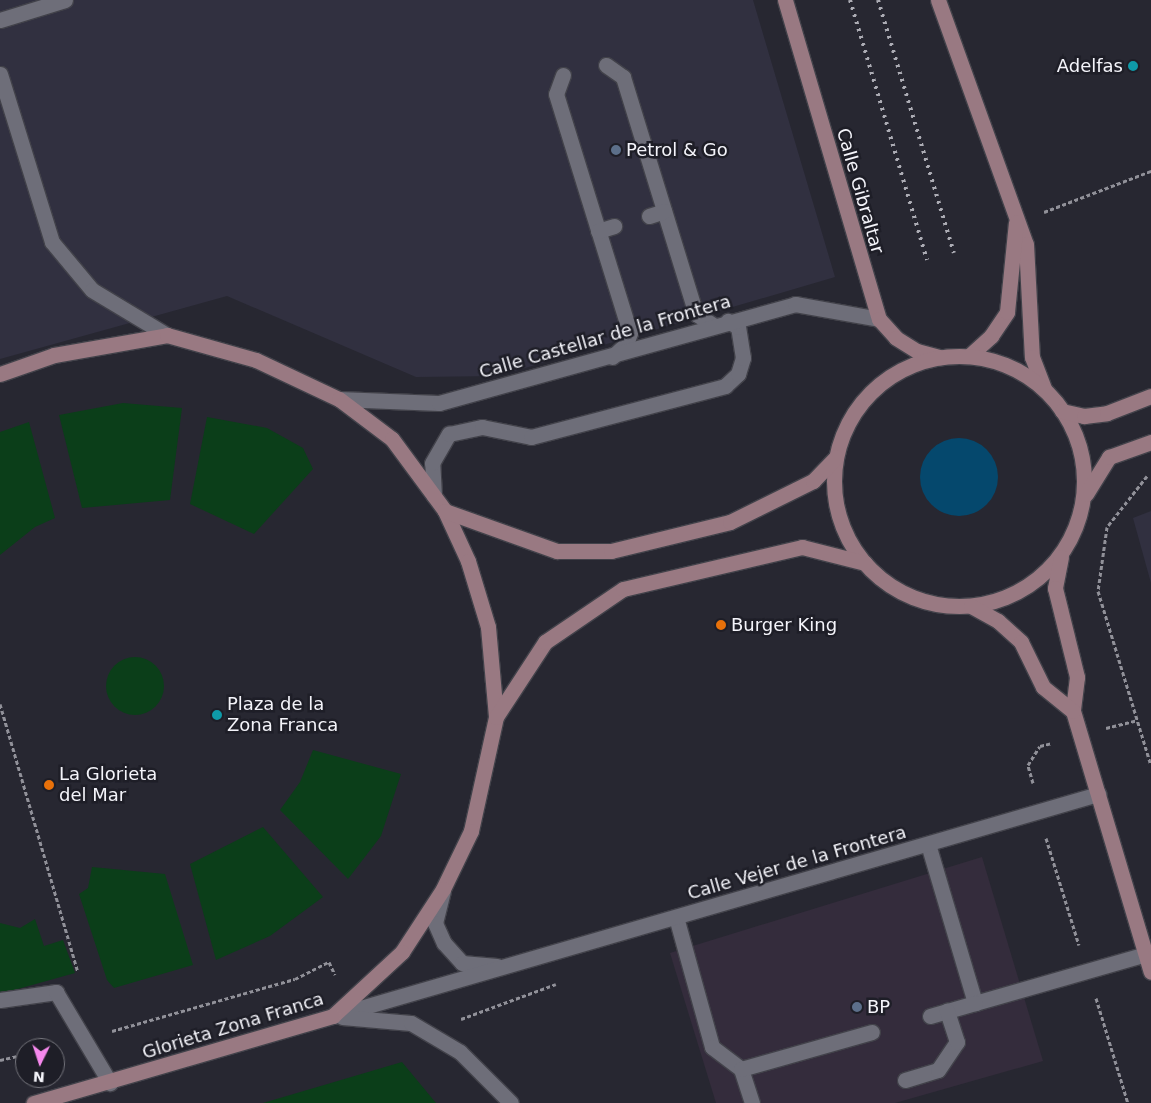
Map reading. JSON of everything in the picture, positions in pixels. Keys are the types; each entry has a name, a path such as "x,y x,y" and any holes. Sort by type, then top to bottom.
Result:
{"street":[{"path":"0,20 65,0"},
{"name":"Calle Gibraltar","path":"785,0 879,319 896,338 917,351 942,357"},
{"path":"938,0 1016,222 1026,244 1030,274 1032,357 1044,390"},
{"path":"606,65 624,77 657,213 696,314 714,325"},
{"path":"0,74 52,242 92,290 167,335"},
{"path":"564,75 556,94 630,332 612,357"},
{"path":"969,356 991,336 1007,312 1016,222"},
{"path":"598,230 614,226"},
{"name":"Calle Castellar de la Frontera","path":"339,399 439,403 612,357 714,325 795,304 879,319"},
{"path":"434,496 430,480 438,447 449,434 465,428 531,437 725,386 738,374 743,358 738,328 728,321"},
{"name":"Glorieta Zona Franca","path":"0,374 54,355 167,335 256,360 339,399 392,439 445,511 468,561 488,627 496,717 472,831 443,888 402,952 333,1016 110,1083 33,1103"},
{"path":"1073,711 1043,687 1021,642 998,621 971,606 916,599 891,587 865,563 840,523 834,496 836,457 852,416 868,394 890,377 942,357 969,356 1022,373 1044,390 1062,411 1082,453 1083,500"},
{"path":"1062,411 1084,416 1107,413 1151,396"},
{"path":"1151,442 1110,457 1097,470 1063,551 1055,588 1077,677 1073,711 1151,972"},
{"path":"445,511 557,551 611,551 730,522 813,481 836,457"},
{"path":"496,717 545,642 622,589 802,547 865,563"},
{"path":"971,606 1024,589 1063,551"},
{"name":"Calle Vejer de la Frontera","path":"333,1016 1098,794"},
{"path":"928,844 975,1003"},
{"name":"Calle Vejer de la Frontera","path":"443,888 435,922 444,943 462,963 506,967"},
{"path":"676,918 712,1047 741,1069 752,1103"},
{"path":"930,1016 1146,954"},
{"path":"0,1000 56,992 110,1083"},
{"path":"905,1080 938,1070 957,1042 947,1011"},
{"path":"333,1016 411,1023 460,1052 511,1103"},
{"path":"741,1069 872,1032"}],"path":[{"path":"1016,222 1151,171"},
{"path":"1151,474 1107,527 1098,591 1151,765"},
{"path":"0,704 80,979"},
{"path":"0,1060 15,1056"}],"shaded area":[{"path":"0,0 753,0 835,277 498,376 416,377 227,296 0,359"},
{"path":"1151,511 1151,583 1133,518"},
{"name":"BP","path":"982,857 1043,1061 895,1103 716,1103 670,953"}],"green space":[{"path":"123,403 182,408 170,500 82,508 59,415"},
{"path":"207,417 267,428 303,448 313,469 254,534 190,504"},
{"path":"29,422 55,518 35,527 0,555 0,432"},
{"path":"129,657 141,657 156,665 164,680 164,692 156,707 141,715 129,715 114,707 106,692 106,680 114,665"},
{"path":"313,750 401,774 381,836 348,879 280,810 300,782"},
{"path":"263,827 323,897 270,936 216,960 190,864"},
{"path":"92,867 165,874 193,965 114,988 107,980 79,894 88,888"},
{"path":"35,919 44,946 63,940 75,973 0,994 0,923 20,928"},
{"path":"402,1062 436,1103 263,1103"}],"water":[{"path":"959,438 974,441 987,449 995,462 998,477 995,492 987,505 974,513 959,516 944,513 931,505 923,492 920,477 923,462 931,449 944,441"}],"railway":[{"path":"850,0 927,260"},
{"path":"878,0 954,253"}],"place":[{"name":"Adelfas","path":"1133,66"},
{"name":"Petrol & Go","path":"616,150"},
{"name":"Burger King","path":"721,625"},
{"name":"Plaza de la Zona Franca","path":"217,715"},
{"name":"La Glorieta del Mar","path":"49,785"},
{"name":"BP","path":"857,1007"}]}
